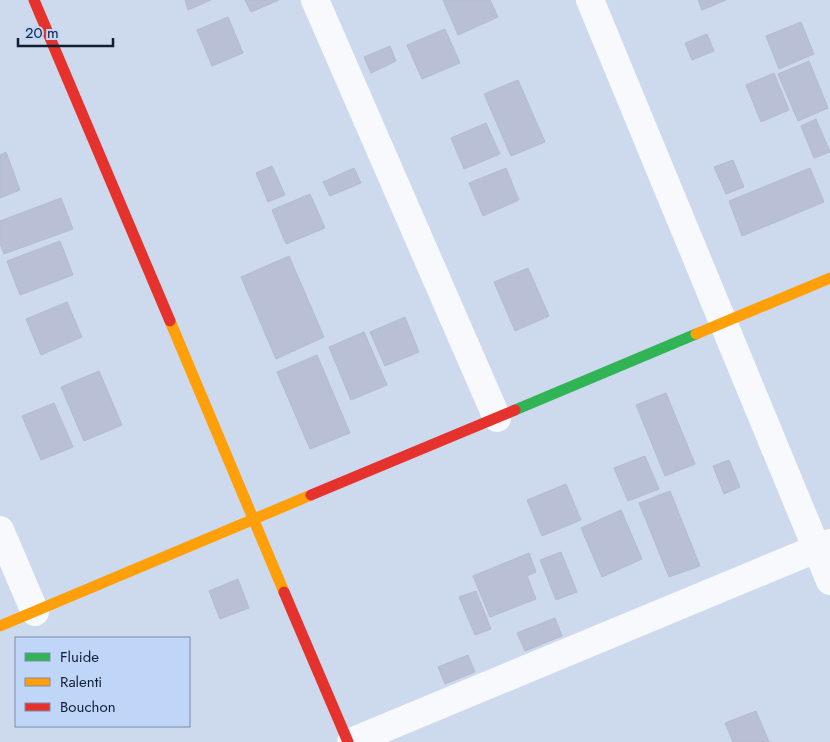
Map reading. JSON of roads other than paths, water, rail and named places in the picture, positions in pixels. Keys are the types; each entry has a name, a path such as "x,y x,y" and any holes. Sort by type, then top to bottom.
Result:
{"street":[{"path":"34,0 253,520 349,742 823,545"},
{"path":"315,0 497,418"},
{"path":"590,0 724,323 823,545 830,581"},
{"path":"0,626 830,278"},
{"path":"0,530 35,612"}]}
